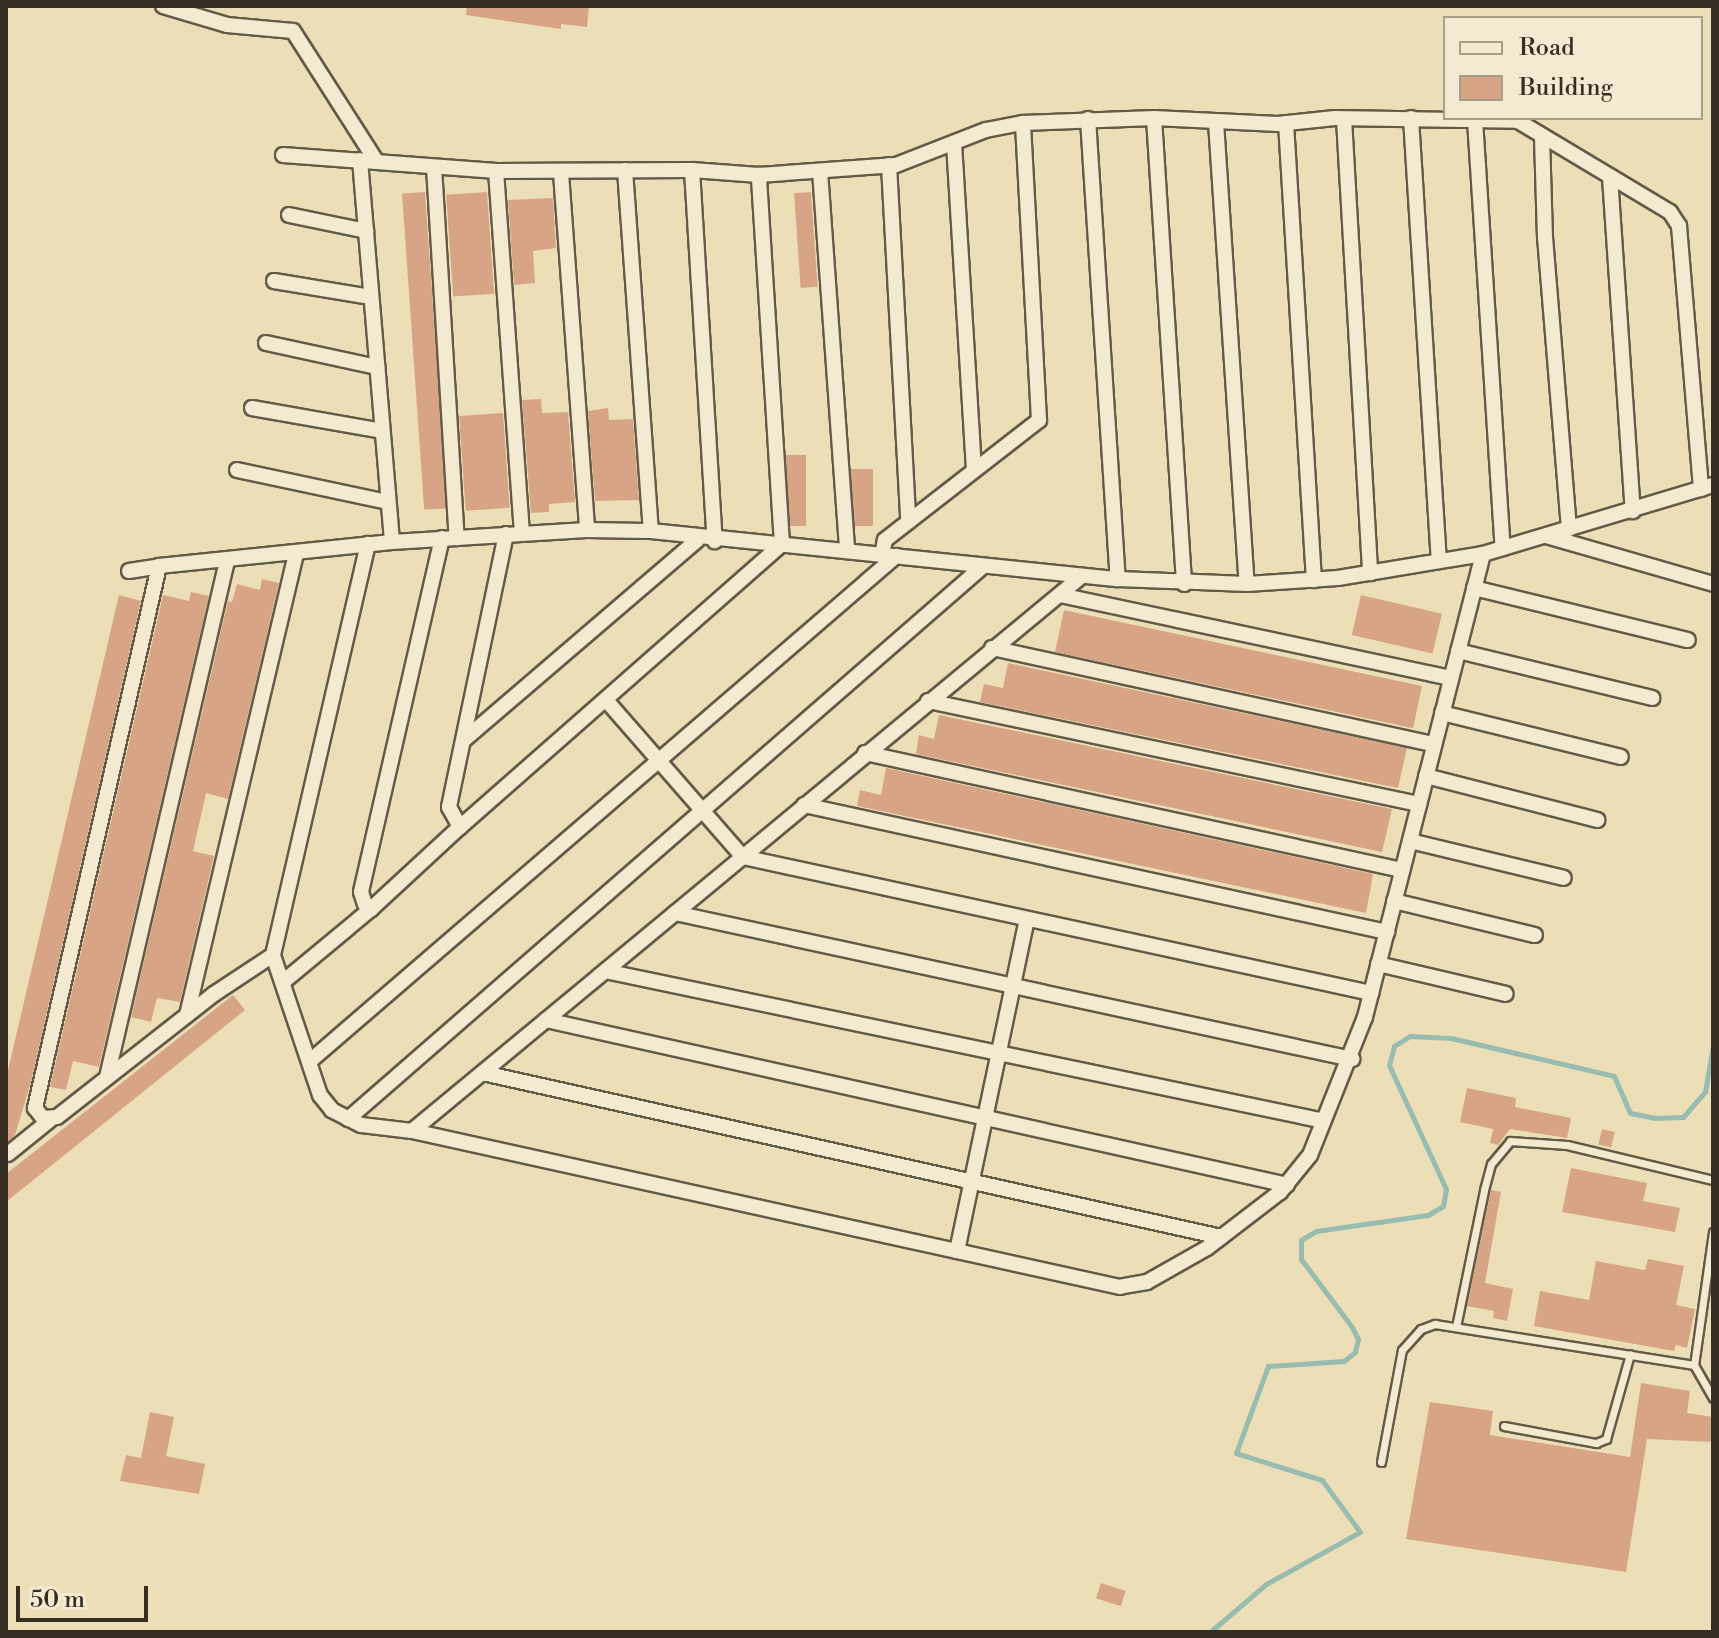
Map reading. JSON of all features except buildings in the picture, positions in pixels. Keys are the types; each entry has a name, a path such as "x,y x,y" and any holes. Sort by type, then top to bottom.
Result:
{"street":[{"path":"163,6 227,25 293,31 376,161"},
{"path":"1154,118 1184,584"},
{"path":"283,155 496,171 692,170 759,175 889,165 1023,123 1154,118 1286,123 1344,119 1443,119"},
{"path":"1411,118 1439,561"},
{"path":"1088,119 1118,579"},
{"path":"1344,119 1370,573"},
{"path":"129,571 368,544 587,530 651,531 697,540 782,544 981,568 1184,584 1247,584 1370,573 1483,554 1707,487 1684,241 1670,212 1518,121 1475,120 1503,548"},
{"path":"1216,122 1247,584"},
{"path":"889,555 885,540 1039,420 1023,123"},
{"path":"1286,123 1314,580"},
{"path":"1542,137 1545,237 1569,529"},
{"path":"954,143 974,468"},
{"path":"360,160 392,542"},
{"path":"889,165 908,521"},
{"path":"371,909 361,892 450,538 434,167"},
{"path":"625,170 651,531"},
{"path":"692,170 715,541"},
{"path":"496,171 522,533"},
{"path":"820,171 847,551"},
{"path":"561,173 587,530"},
{"path":"759,175 782,544"},
{"path":"1610,177 1633,511"},
{"path":"289,215 366,231"},
{"path":"274,281 371,297"},
{"path":"266,343 377,367"},
{"path":"252,408 382,431"},
{"path":"237,470 388,502"},
{"path":"460,827 449,807 506,534"},
{"path":"1546,536 1713,584"},
{"path":"463,740 697,540"},
{"path":"368,544 273,955 320,1095 348,1119 1120,1287 1171,1272 1287,1185 1310,1155 1352,1059 1371,993 1483,554"},
{"path":"283,982 371,909 782,544"},
{"path":"187,1015 296,554"},
{"path":"310,1061 889,555"},
{"path":"107,1077 227,561"},
{"path":"50,1120 37,1114 36,1092 159,566"},
{"path":"348,1119 981,568"},
{"path":"412,1131 1082,576"},
{"path":"1474,588 1688,640"},
{"path":"1060,595 1451,678"},
{"path":"992,648 1434,744"},
{"path":"1458,651 1652,698"},
{"path":"606,700 743,857 1371,993"},
{"path":"928,701 1419,804"},
{"path":"1442,713 1621,757"},
{"path":"865,753 1402,870"},
{"path":"1426,776 1597,820"},
{"path":"804,805 1387,932"},
{"path":"1410,841 1564,878"},
{"path":"1394,901 1535,935"},
{"path":"675,913 1352,1059"},
{"path":"957,1251 1027,920"},
{"path":"8,1154 187,1015 273,955"},
{"path":"1378,964 1506,994"},
{"path":"605,971 1324,1121"},
{"path":"546,1020 1287,1185"},
{"path":"483,1073 1221,1237"}],"lane":[{"path":"1456,1327 1491,1164 1510,1141 1567,1145 1713,1180"},
{"path":"1713,1232 1694,1365 1713,1398"},
{"path":"1381,1462 1402,1350 1421,1329 1435,1324 1694,1365"},
{"path":"1504,1426 1596,1443 1606,1439 1630,1354"}],"waterway":[{"path":"1713,760 1713,770"},
{"path":"1210,1632 1266,1584 1360,1532 1322,1480 1236,1453 1268,1366 1344,1361 1355,1352 1358,1339 1301,1259 1301,1240 1316,1231 1428,1215 1443,1206 1446,1189 1389,1065 1394,1046 1410,1036 1451,1038 1614,1076 1630,1113 1655,1118 1683,1117 1705,1092 1713,1045"}]}
